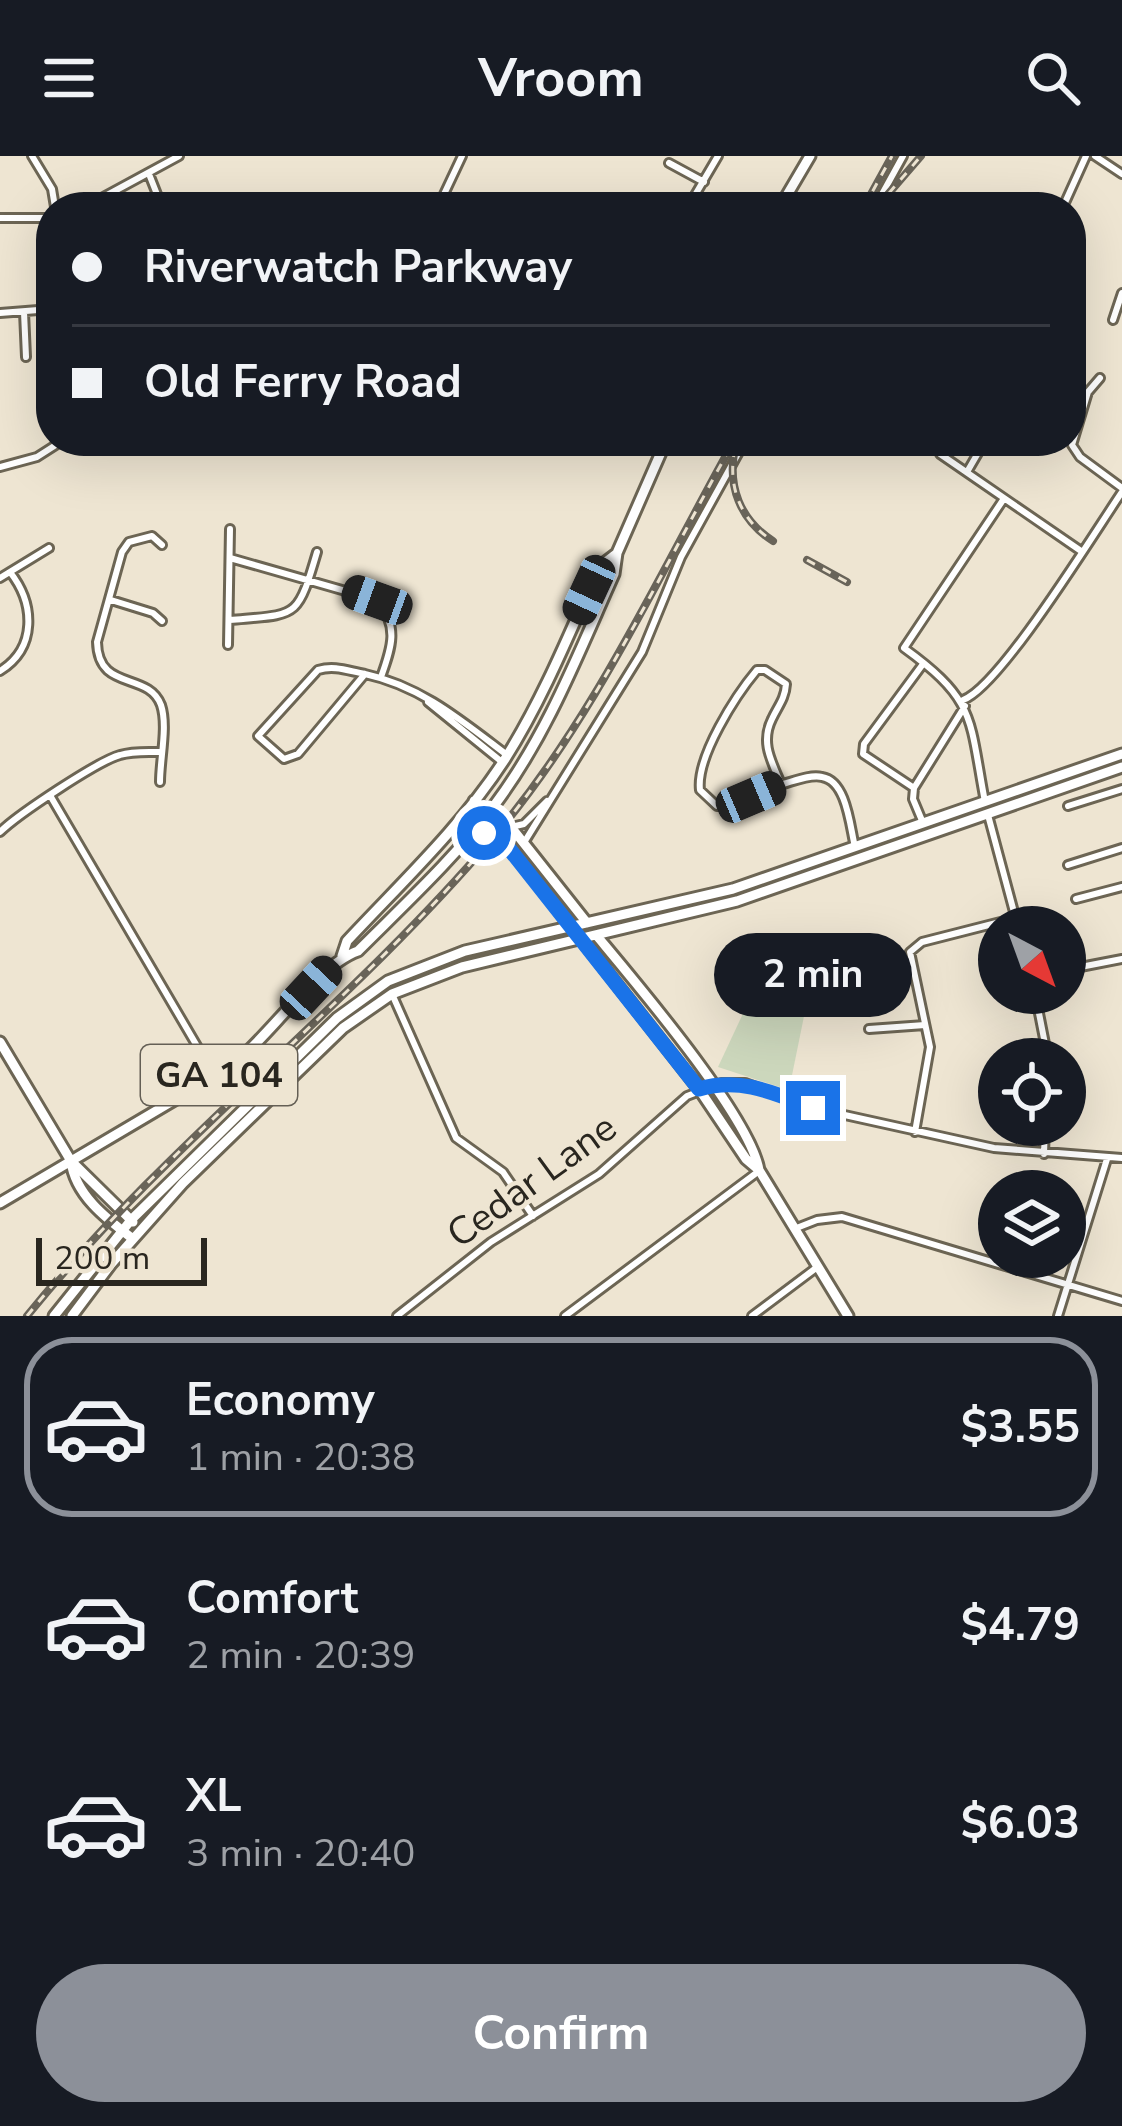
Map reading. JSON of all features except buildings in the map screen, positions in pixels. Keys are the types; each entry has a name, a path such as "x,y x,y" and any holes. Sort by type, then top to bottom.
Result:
{"main road":[{"path":"789,192 810,156"},
{"name":"GA 104","path":"342,956 358,951 460,847 507,787 555,706 659,456"},
{"name":"GA 104","path":"71,1161 215,1078 264,1039 342,956 347,941 474,801 505,759 539,699 599,567 617,553"},
{"path":"72,1316 183,1183 328,1042 392,994 458,968 737,901 1122,754"},
{"path":"54,1316 131,1220 337,1018 388,982 454,954 733,890 923,823 1122,767"},
{"path":"507,787 502,808 512,827 712,1085 757,1155 759,1170"},
{"path":"474,801 512,827"},
{"path":"487,813 507,846 699,1089 746,1160 759,1170 848,1316"},
{"path":"460,847 484,833 507,846"},
{"path":"539,934 552,923 551,901"},
{"path":"621,964 617,943 631,928"},
{"path":"454,954 458,968"},
{"path":"0,1042 71,1161 131,1220 136,1235"},
{"path":"0,1203 71,1161"},
{"path":"71,1161 80,1188 122,1231 136,1235"}],"street":[{"path":"32,156 52,192"},
{"path":"114,192 179,156"},
{"path":"445,192 461,159 447,156"},
{"path":"698,192 718,156"},
{"path":"883,192 903,156"},
{"path":"1070,192 1086,156"},
{"path":"1095,156 1122,174"},
{"path":"669,163 704,182"},
{"path":"149,174 156,192"},
{"path":"0,218 36,218"},
{"path":"1113,320 1122,293"},
{"path":"0,313 36,310"},
{"path":"24,311 26,357"},
{"path":"1086,399 1100,378"},
{"path":"0,467 39,456"},
{"path":"525,845 525,835 642,652 681,557 737,456"},
{"path":"943,456 1081,551"},
{"path":"967,472 976,456"},
{"path":"923,823 913,800 914,788 964,703 977,695 1002,664 1122,490 1079,456"},
{"path":"1003,500 904,649 964,703 1012,906"},
{"path":"228,644 230,529"},
{"path":"160,782 163,709 155,695 104,669 98,642 122,552 130,542 152,536 162,545"},
{"path":"0,578 49,548"},
{"path":"230,620 286,615 303,601 317,552"},
{"path":"230,557 377,600 394,630 381,677"},
{"path":"0,671 17,659 29,623 21,586 10,572"},
{"path":"110,600 153,613 162,621"},
{"path":"914,788 863,754 864,744 923,662"},
{"path":"365,674 298,754 284,759 258,736 318,670 342,668 381,677 422,695 505,759"},
{"path":"781,784 765,740 786,684 757,670 702,765 700,790 717,806 730,806 781,784 820,776 834,782 844,799 855,847"},
{"path":"0,832 20,814 119,755 160,752"},
{"path":"1068,806 1122,788"},
{"path":"512,827 524,824 554,794"},
{"path":"51,797 215,1078"},
{"path":"1068,865 1122,848"},
{"path":"1076,899 1122,887"},
{"path":"915,1132 930,1058 909,961 915,946 978,932"},
{"path":"1086,966 1122,959"},
{"path":"392,994 456,1138 503,1172 533,1216"},
{"path":"869,1028 925,1025"},
{"path":"699,1089 745,1084 813,1108 915,1132 1044,1154 1122,1158"},
{"name":"Cedar Lane","path":"397,1316 478,1252 599,1174 699,1089"},
{"path":"1044,1154 1045,1146"},
{"path":"1058,1316 1107,1157"},
{"path":"565,1316 759,1170"},
{"path":"794,1228 842,1217 1122,1301"},
{"path":"752,1316 818,1267"}],"green space":[{"path":"780,968 812,977 789,1090 718,1067 754,990"}],"railway":[{"path":"872,192 892,156"},
{"path":"890,192 921,156"},
{"path":"27,1316 138,1192 378,960 492,839 593,697 726,456"},
{"path":"734,456 735,489 744,512 773,541"},
{"path":"807,560 847,582"}],"route":[{"path":"484,833 507,846 699,1089 745,1084 813,1108"}]}
